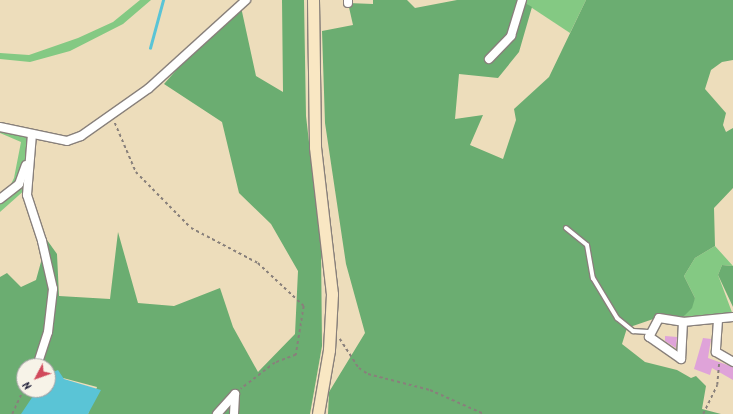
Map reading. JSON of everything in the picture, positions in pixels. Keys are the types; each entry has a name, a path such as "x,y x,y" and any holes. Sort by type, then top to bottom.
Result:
{"street":[{"path":"0,127 67,141 81,136 112,115 172,68 229,12 246,0"},
{"path":"313,0 315,147 332,294 329,350 318,414"},
{"path":"489,59 511,36 522,0"},
{"path":"32,134 27,195 42,241 53,289 48,332 39,358"},
{"path":"0,199 20,184 30,151"},
{"path":"684,322 681,359 673,356 648,332 659,318 684,322 733,318"},
{"path":"718,320 716,352 733,362"},
{"path":"217,414 235,394"},
{"path":"234,414 235,394"}],"lane":[{"path":"566,228 587,245 593,278 617,318 633,331 648,332"}],"path":[{"path":"112,115 136,172 191,228 258,263 304,306 296,355 275,362 235,394"},
{"path":"339,338 359,368 368,374 430,390 484,414"},
{"path":"703,414 719,375 716,352"},
{"path":"12,414 19,398"}],"green space":[{"path":"140,0 151,0 123,24 70,51 30,62 0,59 0,53 29,55 78,38 113,22"},
{"path":"282,0 304,0 306,116 321,246 322,346 310,414 88,414 97,387 56,376 56,358 16,358 16,398 34,398 24,414 0,414 0,277 7,273 21,287 36,280 47,240 57,254 59,296 110,299 118,232 138,303 174,306 220,288 233,327 258,372 295,334 298,271 271,224 239,193 222,122 164,84 213,28 241,7 256,76 283,92"},
{"path":"373,0 407,0 415,8 457,0 520,0 532,7 519,52 498,78 459,74 455,119 483,115 470,145 503,159 516,120 514,109 549,77 586,0 733,0 733,60 722,62 711,70 705,89 726,113 723,125 726,132 733,128 733,188 714,208 715,246 695,258 684,276 695,298 692,308 677,323 662,316 627,328 622,344 645,362 677,370 691,378 696,376 706,386 702,409 721,414 328,414 329,392 365,333 346,264 325,123 322,31 353,25 348,3 373,4"},
{"path":"520,0 586,0 570,33"},
{"path":"0,123 31,136 27,188 0,212 0,194 9,188 14,178 21,142 0,133"},
{"path":"715,246 733,266 722,265 718,275 733,315 682,319 695,298 684,276 695,258"},
{"path":"722,265 733,266 733,307 718,275"}],"water":[{"path":"58,370 64,379 101,390 88,414 21,414 32,398 56,398 56,371"}],"building":[{"path":"665,336 677,337 676,348 665,341"},
{"path":"703,338 711,339 708,358 733,367 733,380 712,368 710,375 694,369"}],"waterway":[{"path":"150,48 163,0"}]}
